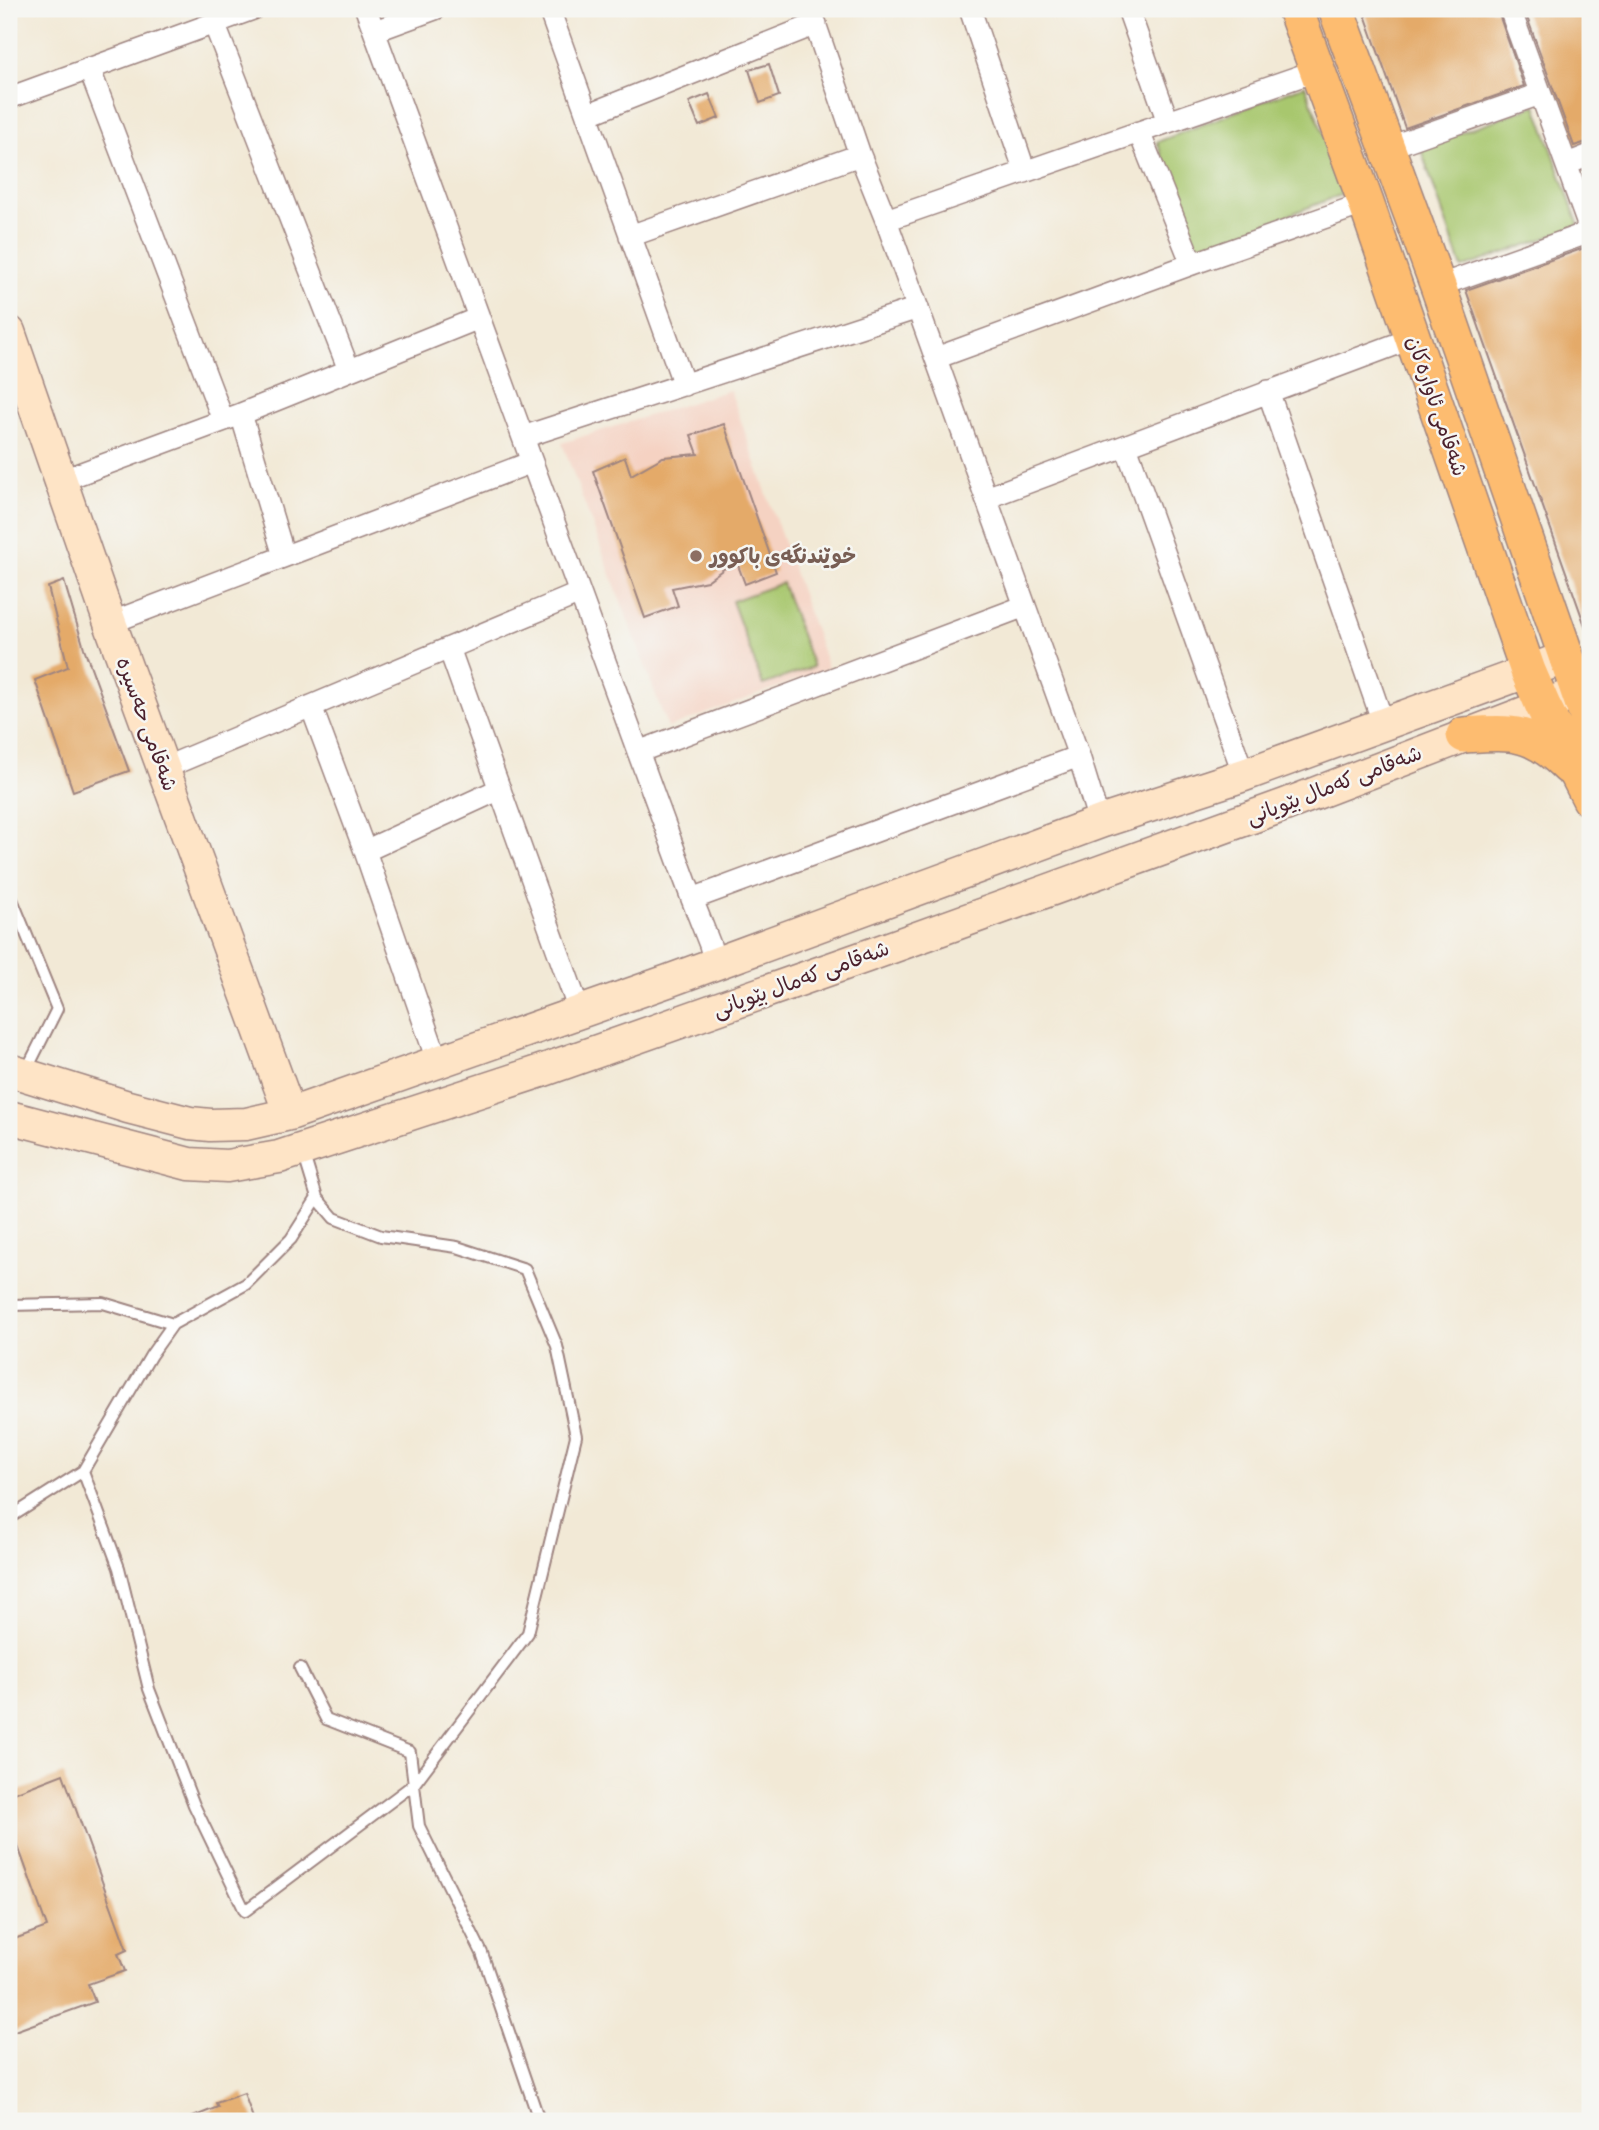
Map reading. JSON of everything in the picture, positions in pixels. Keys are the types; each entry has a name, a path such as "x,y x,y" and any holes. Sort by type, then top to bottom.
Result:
{"main road":[{"name":"شەقامی ئاوارەکان","path":"1295,9 1366,203 1528,671 1584,787"},
{"name":"شەقامی ئاوارەکان","path":"1336,9 1578,674 1590,725"},
{"name":"شەقامی حەسیرە","path":"9,332 110,623 290,1114"},
{"name":"شەقامی کەمال بێویانی","path":"16,1073 190,1123 246,1124 290,1114 580,1013 1103,821 1244,775 1528,671 1578,674"},
{"name":"شەقامی کەمال بێویانی","path":"9,1117 189,1164 227,1166 254,1163 541,1070 1215,830 1543,706 1578,674"},
{"path":"1475,692 1476,730 1529,737 1547,747 1584,787"},
{"path":"526,1032 541,1070"}],"street":[{"path":"9,98 253,9"},
{"path":"366,9 715,964"},
{"path":"374,31 435,9"},
{"path":"549,9 684,385"},
{"path":"970,9 1025,172"},
{"path":"1128,9 1168,122"},
{"path":"1438,286 1590,231 1510,9"},
{"path":"587,115 813,16 860,155 886,220 1079,756 1095,808 1103,821"},
{"path":"214,23 349,370"},
{"path":"89,68 232,417 284,556"},
{"path":"886,220 1318,70"},
{"path":"1387,148 1540,94"},
{"path":"1139,132 1192,264"},
{"path":"630,236 860,155"},
{"path":"1567,164 1590,155"},
{"path":"936,358 1366,203"},
{"path":"523,437 918,308"},
{"path":"60,481 232,417 480,318"},
{"path":"986,498 1413,338"},
{"path":"1268,391 1378,708 1386,723"},
{"path":"1126,446 1244,775"},
{"path":"110,623 532,462"},
{"path":"164,768 580,593"},
{"path":"638,752 1025,606"},
{"path":"449,648 580,1013"},
{"path":"311,706 365,851 438,1063"},
{"path":"692,899 1079,756"},
{"path":"365,851 500,789"}],"lane":[{"path":"9,892 57,1009 16,1073"},
{"path":"83,1471 119,1568 149,1689 194,1805 246,1911 414,1784 528,1633 576,1436 557,1346 525,1269 457,1247 381,1236 334,1218 317,1198 303,1149"},
{"path":"9,1518 83,1471 151,1355 173,1324 246,1284 291,1239 317,1198"},
{"path":"9,1305 103,1303 173,1324"},
{"path":"300,1668 326,1719 410,1752 419,1826 482,1953 538,2117"}],"shaded area":[{"name":"خوێندنگەی باکوور","path":"730,390 828,668 668,728 562,443"}],"green space":[{"path":"1305,85 1346,193 1197,250 1157,142"},
{"path":"1536,105 1579,226 1462,268 1420,147"},
{"path":"782,583 813,667 763,685 732,601"}],"building":[{"path":"1363,9 1497,9 1524,86 1405,128"},
{"path":"1524,9 1590,9 1590,141 1574,146"},
{"path":"769,64 779,96 760,103 749,70"},
{"path":"709,94 719,118 699,126 689,102"},
{"path":"1590,246 1590,633 1588,634 1466,290"},
{"path":"724,424 776,572 745,584 736,560 707,581 672,588 678,606 645,618 593,471 625,457 631,475 663,457 698,454 691,435"},
{"path":"64,581 84,648 129,771 73,791 35,680 68,667 48,587"},
{"path":"63,1774 127,1950 118,1954 125,1971 88,1984 95,2002 9,2033 9,1941 47,1927 15,1838 9,1841 9,1795"},
{"path":"244,2093 254,2121 183,2121 218,2107 216,2103"}],"place":[{"name":"خوێندنگەی باکوور","path":"696,556"}]}
